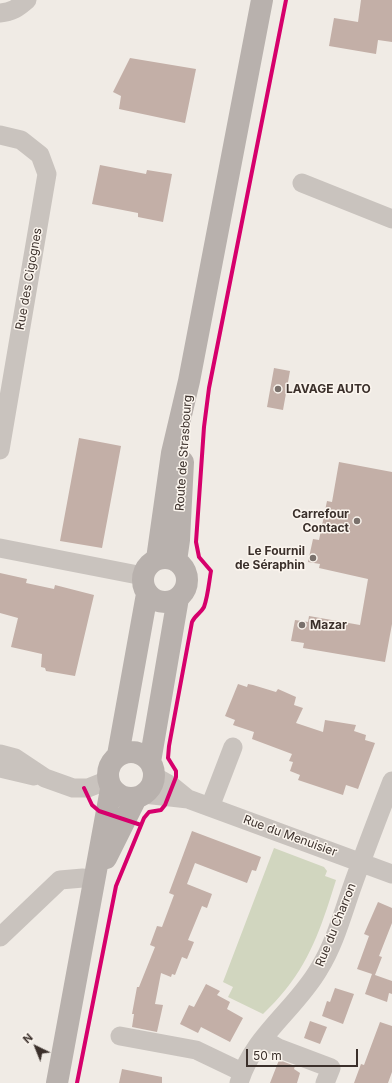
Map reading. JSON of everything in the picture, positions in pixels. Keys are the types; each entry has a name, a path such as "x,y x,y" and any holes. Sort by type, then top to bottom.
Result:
{"main road":[{"name":"Route de Strasbourg","path":"166,560 179,540 189,381 262,0"},
{"path":"57,1083 95,880 110,784 109,766 118,755 147,566 166,560 186,571 187,578 183,592 178,598 146,783 95,880"},
{"path":"145,585 158,602 166,602 178,598"},
{"path":"118,755 132,752 145,757 146,783"},
{"path":"110,784 122,797 146,783"}],"street":[{"path":"0,13 10,12 20,7 27,0"},
{"name":"Rue des Cigognes","path":"0,135 21,140 40,155 47,174 0,450"},
{"path":"302,183 392,219"},
{"path":"0,548 145,585"},
{"path":"210,808 233,747"},
{"path":"0,754 15,758 45,778"},
{"path":"0,768 45,778 73,788 110,784"},
{"name":"Rue du Charron","path":"241,1078 262,1039 291,1007 320,969 338,926 392,781"},
{"name":"Rue du Menuisier","path":"146,783 210,808 392,874"},
{"path":"0,937 60,880 83,878 95,880"},
{"path":"120,1036 196,1050 241,1078"},
{"path":"262,1039 278,1048 331,1068 325,1083"}],"green space":[{"path":"274,848 324,867 327,871 325,876 336,880 322,923 303,964 278,999 263,1014 228,997 233,987 223,982"}],"building":[{"path":"361,0 392,0 392,42 378,40 376,54 329,46 334,18 358,22"},
{"path":"130,58 196,69 185,123 119,109 121,96 113,92"},
{"path":"100,165 146,174 147,170 172,174 163,222 138,217 138,213 92,204"},
{"name":"LAVAGE AUTO","path":"274,368 290,371 283,410 267,407"},
{"path":"79,438 121,446 102,548 60,541"},
{"path":"339,462 392,472 392,624 385,662 303,648 304,643 291,641 295,620 308,622 309,616 360,625 368,579 319,568 320,564 308,562 313,539 319,540 327,501 332,502"},
{"path":"0,573 27,579 26,583 54,589 55,585 94,595 75,676 46,671 45,668 41,667 42,654 11,647 18,618 0,613"},
{"path":"238,684 247,687 248,684 253,685 276,692 278,689 296,697 294,705 303,708 296,723 323,732 325,720 356,725 354,731 366,735 365,740 375,743 358,789 346,785 343,795 298,780 300,775 290,771 293,762 289,761 292,754 252,739 254,732 233,725 235,720 225,716"},
{"path":"192,831 261,857 256,871 252,870 247,883 195,863 187,884 212,894 207,908 202,906 188,940 194,942 187,959 182,957 175,975 172,974 171,977 161,973 155,1004 163,1005 157,1032 132,1027 134,1014 132,1014 137,987 139,987 155,947 150,945 157,926 162,927 174,895 169,893"},
{"path":"378,902 392,908 392,923 379,956 382,957 375,975 392,981 392,994 389,993 387,1002 365,994 372,974 357,969 369,936 364,934"},
{"path":"206,984 220,991 217,995 230,1002 227,1009 243,1018 230,1042 201,1027 198,1033 180,1024 189,1005 194,1007"},
{"path":"335,988 354,994 343,1024 322,1016 327,1001 330,1002"},
{"path":"310,1021 327,1027 320,1044 304,1038"},
{"path":"380,1022 392,1026 392,1072 388,1083 354,1083 361,1064 364,1065"},
{"path":"279,1060 295,1066 294,1069 300,1073 297,1083 270,1083"},
{"path":"122,1069 162,1077 162,1083 119,1083"}],"cycle path":[{"path":"77,1083 116,886 144,818 149,812 161,810 165,805 176,777 176,771 168,758 169,746 192,622 204,607 211,571 199,557 196,542 204,427 209,388 286,0"},
{"path":"84,788 92,805 99,811 141,825"}],"place":[{"name":"LAVAGE AUTO","path":"278,389"},
{"name":"Carrefour Contact","path":"357,521"},
{"name":"Le Fournil de Séraphin","path":"313,558"},
{"name":"Mazar","path":"302,625"}]}
